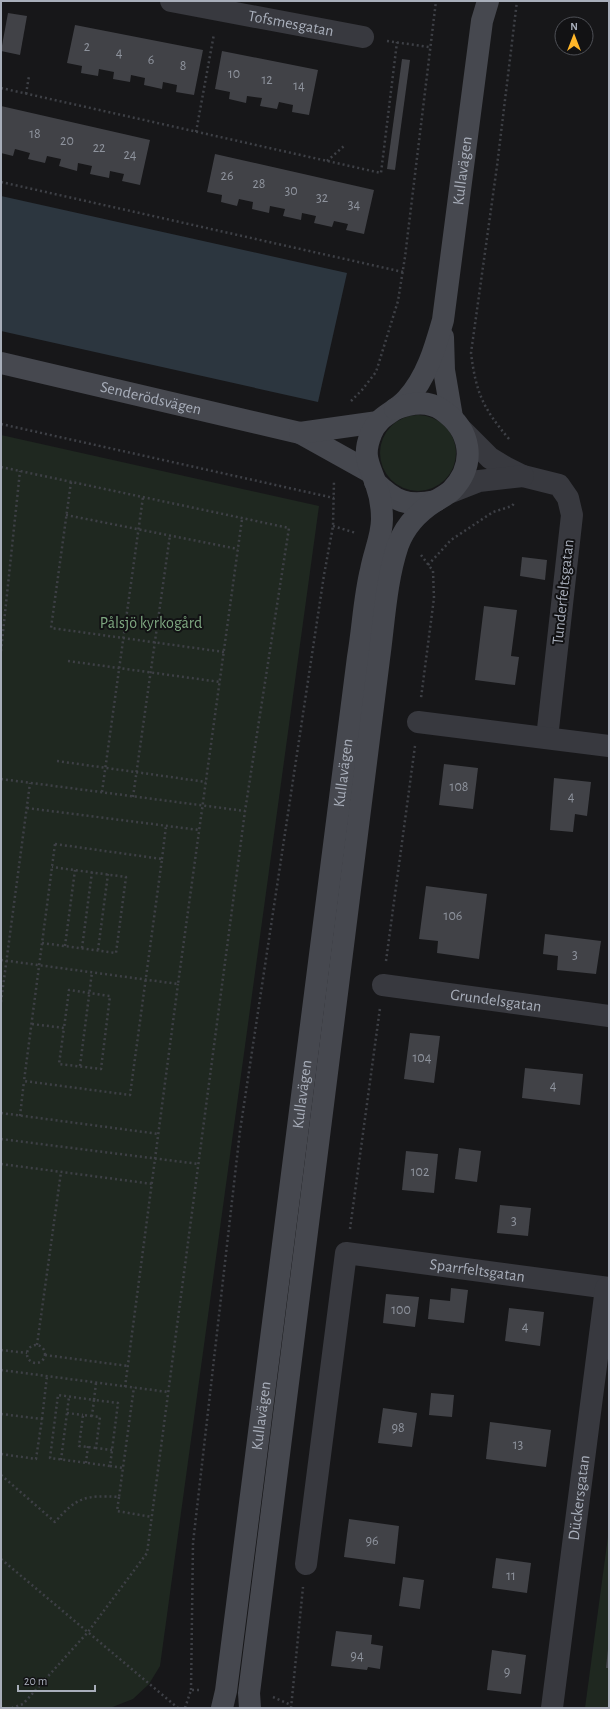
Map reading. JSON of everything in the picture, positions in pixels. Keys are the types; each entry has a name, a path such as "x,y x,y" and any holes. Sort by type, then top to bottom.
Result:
{"street":[{"name":"Tofsmesgatan","path":"171,1 363,37"},
{"name":"Kullavägen","path":"250,1708 249,1693 391,573 388,543 382,521 381,506 367,459 367,445 371,433 386,415 407,400 421,380 436,343 442,320 483,8"},
{"name":"Kullavägen","path":"222,1708 226,1691 370,570 388,543 406,528 414,518 443,496 461,479 467,463 467,447 457,424 444,370 442,320"},
{"name":"Senderödsvägen","path":"1,363 300,433 336,452 373,477"},
{"path":"386,415 408,404 424,404 439,408 490,458 523,476"},
{"name":"Senderödsvägen","path":"300,433 340,428 386,415"},
{"path":"373,477 387,494 402,502 419,504 479,482 523,476"},
{"name":"Tunderfeltsgatan","path":"523,476 559,485 568,498 572,515 547,738"},
{"path":"418,722 609,746"},
{"name":"Grundelsgatan","path":"383,985 609,1016"},
{"path":"306,1564 346,1253"},
{"name":"Sparrfeltsgatan","path":"346,1253 608,1288"},
{"name":"Dückersgatan","path":"552,1708 608,1288"}],"path":[{"path":"340,428 347,404 362,390 376,372 398,301 403,272 436,1"},
{"path":"428,565 451,540 493,512 512,506 518,498 523,476 523,457 494,421 482,401 474,376 471,353 497,166 517,1"},
{"path":"196,132 219,10"},
{"path":"363,37 430,48"},
{"path":"1,88 381,173 397,42"},
{"path":"26,94 29,76"},
{"path":"327,161 344,146"},
{"path":"1,182 403,272"},
{"path":"1,424 334,498"},
{"path":"191,1690 193,1543 239,1139 323,583 333,526 336,452"},
{"path":"1,467 289,528 245,811 147,1553 88,1632 23,1704 12,1708"},
{"path":"1,651 20,471"},
{"path":"71,482 51,628 224,652"},
{"path":"102,792 144,497"},
{"path":"66,515 238,549"},
{"path":"125,1387 153,1184 178,984 242,518"},
{"path":"333,526 388,543 420,555 433,572 434,598 346,1253"},
{"path":"133,797 170,535"},
{"path":"68,661 220,682"},
{"path":"56,761 206,782"},
{"path":"1,779 245,811"},
{"path":"1,1002 30,783"},
{"path":"27,808 199,830"},
{"path":"24,1081 130,1095 166,826"},
{"path":"20,1116 55,844 162,859"},
{"path":"42,943 116,952 126,877 52,867"},
{"path":"65,946 75,870"},
{"path":"82,948 92,872"},
{"path":"98,950 108,874"},
{"path":"1,960 178,984"},
{"path":"80,1066 92,972"},
{"path":"69,990 90,993 110,996 101,1069 59,1064 69,990"},
{"path":"32,1024 64,1028"},
{"path":"1,1113 159,1134"},
{"path":"1,1139 199,1164"},
{"path":"1,1164 153,1184"},
{"path":"37,1345 61,1172"},
{"path":"37,1345 43,1348 45,1355 42,1361 35,1364 29,1360 27,1353 30,1347 37,1345"},
{"path":"1,1350 27,1353"},
{"path":"45,1355 128,1366"},
{"path":"1,1370 168,1392"},
{"path":"1,1454 36,1459 47,1376"},
{"path":"92,1416 96,1383"},
{"path":"134,1387 117,1511 152,1518"},
{"path":"110,1466 118,1403 58,1395 50,1458 123,1468"},
{"path":"61,1460 69,1397"},
{"path":"67,1413 100,1417 96,1448"},
{"path":"1,1414 42,1419"},
{"path":"84,1415 79,1446 112,1450"},
{"path":"86,1463 88,1446"},
{"path":"1,1475 55,1522 79,1499 102,1496 119,1497"},
{"path":"1,1559 178,1708"},
{"path":"291,1708 306,1564"}],"green space":[{"path":"418,415 433,418 445,426 453,438 456,453 453,468 445,480 433,488 418,491 403,488 391,480 383,468 380,453 383,438 391,426 403,418"},
{"name":"Pålsjö kyrkogård","path":"1,435 319,506 160,1666 149,1684 133,1699 110,1708 1,1708"},
{"path":"609,1529 609,1708 585,1708"}],"shaded area":[{"path":"1,196 347,273 318,402 1,331"}],"building":[{"path":"8,13 27,16 20,55 1,51"},
{"path":"75,25 203,50 194,95 176,92 177,85 163,82 162,89 144,85 145,78 131,75 130,82 113,79 114,72 99,69 98,76 81,73 82,66 67,63"},
{"path":"222,51 318,70 309,115 292,112 293,105 279,102 277,109 260,106 262,98 247,96 246,103 229,99 230,92 215,89"},
{"path":"402,59 410,60 395,170 387,169"},
{"path":"1,106 150,140 140,185 122,181 124,174 110,171 109,178 90,174 92,166 78,163 77,171 59,166 61,159 47,156 45,163 28,159 30,153 15,149 13,156 1,153"},
{"path":"215,154 374,190 364,234 346,230 348,224 334,221 332,227 314,223 316,216 302,213 301,220 283,216 285,209 270,206 269,213 252,209 253,202 239,199 237,206 221,202 222,195 207,192"},
{"path":"522,557 547,560 545,580 520,576"},
{"path":"484,606 517,610 511,656 519,657 515,685 475,680"},
{"path":"444,764 478,768 473,809 439,805"},
{"path":"554,778 591,782 587,816 575,814 573,832 550,830"},
{"path":"426,886 487,894 479,959 437,953 438,941 419,939"},
{"path":"545,934 601,941 596,974 557,970 558,956 543,954"},
{"path":"410,1033 440,1036 434,1083 404,1079"},
{"path":"525,1068 583,1074 580,1105 522,1098"},
{"path":"459,1148 481,1151 477,1182 455,1179"},
{"path":"406,1151 438,1154 434,1193 402,1190"},
{"path":"500,1205 531,1208 528,1236 497,1233"},
{"path":"451,1288 468,1290 464,1323 428,1319 430,1299 450,1301"},
{"path":"386,1294 419,1297 415,1327 383,1323"},
{"path":"509,1308 544,1312 540,1346 505,1341"},
{"path":"431,1393 454,1395 452,1417 429,1415"},
{"path":"383,1408 417,1413 412,1447 378,1443"},
{"path":"490,1422 551,1430 546,1467 486,1459"},
{"path":"349,1519 399,1526 395,1564 344,1557"},
{"path":"496,1558 531,1563 527,1593 492,1588"},
{"path":"403,1577 424,1580 420,1609 399,1606"},
{"path":"336,1631 372,1635 371,1644 383,1646 380,1669 368,1667 367,1670 331,1666"},
{"path":"608,1649 609,1668 606,1668"},
{"path":"492,1650 526,1655 521,1694 487,1690"}]}
